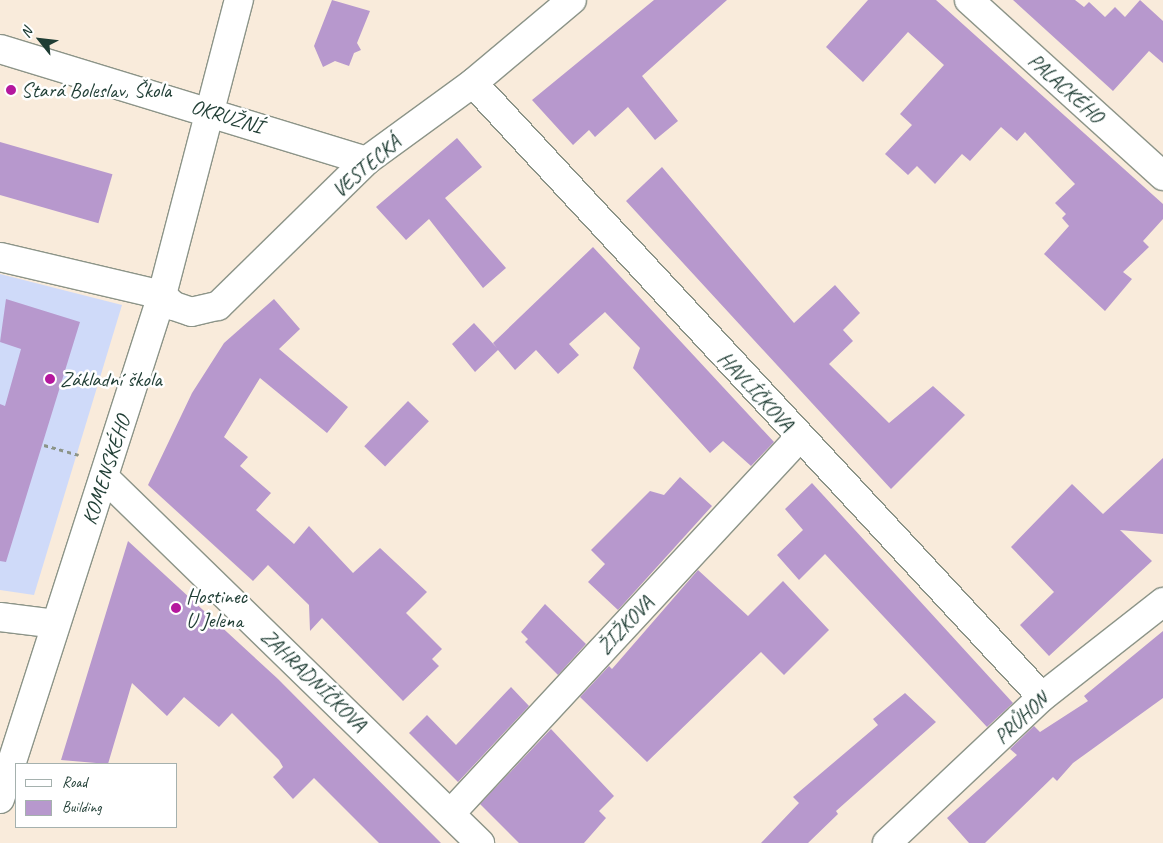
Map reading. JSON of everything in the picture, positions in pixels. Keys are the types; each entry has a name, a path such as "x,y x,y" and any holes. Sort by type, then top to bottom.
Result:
{"street":[{"name":"KOMENSKÉHO","path":"0,799 162,295 212,110 239,0"},
{"name":"VESTECKÁ","path":"162,295 174,306 192,312 218,306 366,161 473,83 572,0"},
{"name":"PALACKÉHO","path":"969,0 1163,176"},
{"name":"OKRUŽNÍ","path":"0,49 212,110 366,161"},
{"name":"HAVLÍČKOVA","path":"473,83 799,438 1042,697"},
{"path":"0,256 162,295"},
{"name":"ŽIŽKOVA","path":"451,813 799,438"},
{"name":"ZAHRADNÍČKOVA","path":"104,477 480,843"},
{"name":"PRŮHON","path":"887,843 1042,697 1163,602"},
{"path":"0,617 56,624"}],"path":[{"path":"44,445 77,454 104,477"}],"shaded area":[{"name":"Základní škola","path":"0,274 122,305 34,595 0,590"}],"building":[{"path":"332,0 370,11 357,43 361,50 354,53 349,66 335,61 323,67 314,46"},
{"path":"654,0 727,0 642,76 678,121 655,140 628,107 595,137 589,130 573,145 532,100"},
{"path":"868,0 936,0 1163,204 1163,219 1143,241 1149,247 1123,272 1132,279 1105,311 1044,254 1069,226 1062,218 1066,214 1055,203 1075,184 1025,132 1017,141 1001,127 970,161 962,154 935,184 917,166 908,175 885,154 912,125 900,114 944,65 908,32 863,82 826,47"},
{"path":"1013,0 1075,0 1084,7 1089,2 1105,17 1115,7 1125,17 1140,0 1163,21 1163,63 1149,51 1113,91"},
{"path":"457,138 482,167 445,198 506,268 483,288 429,219 406,240 376,207"},
{"path":"0,142 112,174 98,223 0,195"},
{"path":"662,167 794,323 835,285 860,313 843,330 853,341 829,364 889,423 933,386 965,415 891,489 626,201"},
{"path":"593,247 774,442 751,466 723,441 710,453 633,368 640,348 605,312 569,344 579,355 558,374 536,350 515,370 498,350 475,372 452,344 474,323 497,348 493,343"},
{"path":"6,299 80,322 6,562 0,561 0,404 5,406 21,349 0,342"},
{"path":"274,299 300,329 279,349 348,407 327,433 260,378 224,437 248,457 240,466 271,493 256,510 294,544 309,526 353,573 380,548 427,592 406,613 442,649 432,659 439,666 403,701 322,618 310,631 309,605 268,565 253,581 148,485 192,393 224,343"},
{"path":"408,401 429,421 385,466 364,446"},
{"path":"1163,458 1163,534 1120,530 1152,561 1049,656 1020,625 1054,592 1011,547 1072,484 1103,514"},
{"path":"680,477 712,506 618,610 588,582 605,564 591,550 650,491 664,495"},
{"path":"812,483 1013,703 987,727 825,554 799,580 777,555 803,530 785,509"},
{"path":"128,541 278,679 441,843 379,843 314,778 293,799 273,777 283,767 279,760 232,713 219,727 184,697 167,716 132,683 108,763 61,760"},
{"path":"698,570 748,616 783,581 829,630 784,675 761,652 647,762 580,697 609,666 612,669"},
{"path":"545,604 586,644 558,675 525,642 528,639 521,632"},
{"path":"1163,631 1163,698 1073,763 1057,781 1053,777 985,843 969,843 947,818 1017,755 1010,749 1034,726 1040,732 1088,701 1084,696"},
{"path":"511,687 529,706 458,782 409,733 427,715 456,745"},
{"path":"905,693 936,722 836,811 838,814 808,843 761,843 799,803 793,797 878,725 873,719"},
{"path":"551,729 614,796 599,811 606,818 584,843 519,843 480,804"}],"place":[{"name":"Stará Boleslav, Škola","path":"11,90"},
{"name":"Základní škola","path":"50,379"},
{"name":"Hostinec U Jelena","path":"176,608"}]}
